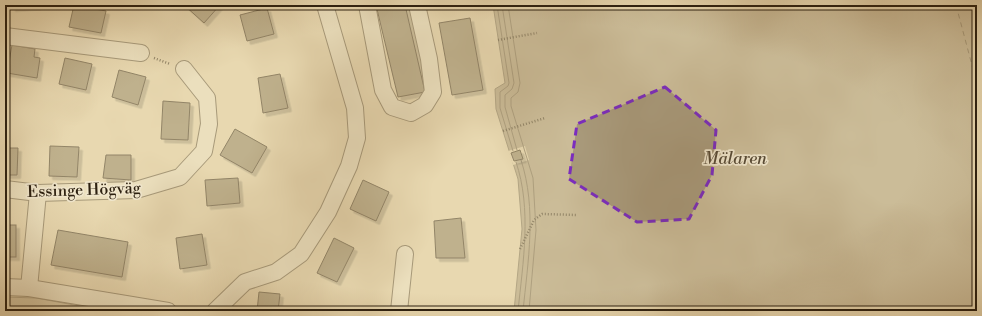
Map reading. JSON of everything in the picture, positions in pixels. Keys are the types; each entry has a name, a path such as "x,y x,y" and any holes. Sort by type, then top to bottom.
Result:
{"street":[{"path":"214,311 245,282 276,272 301,254 328,212 349,166 357,138 355,108 325,5"},
{"path":"367,5 383,90 392,107 411,113 425,105 433,92 429,59 417,5"},
{"path":"5,36 141,53"},
{"name":"Essinge Högväg","path":"5,189 38,193 136,190 180,177 204,151 209,124 207,98 184,69"},
{"path":"29,288 38,193"},
{"path":"400,311 405,254"},
{"path":"5,287 29,288 160,310"}],"path":[{"path":"498,40 537,33"},
{"path":"141,53 184,69"},
{"path":"502,131 545,118"},
{"path":"520,249 534,220 542,214 577,215"}],"highlighted area":[{"path":"665,87 716,130 712,175 689,219 637,222 569,179 577,124"}],"shaded area":[{"path":"5,297 36,298 107,311 5,311"}],"water":[{"name":"Mälaren","path":"493,5 977,5 977,311 514,311 522,229 518,179 496,109 495,89 505,83"}],"pier":[{"path":"525,146 529,160 513,165 508,151"}],"building":[{"path":"12,5 38,5 38,6 12,8"},
{"path":"74,5 106,11 101,33 69,27"},
{"path":"184,5 220,5 204,23"},
{"path":"376,5 405,5 425,92 398,97"},
{"path":"267,8 274,34 247,41 240,15"},
{"path":"470,18 483,90 452,95 439,23"},
{"path":"12,45 35,49 34,57 40,58 37,78 7,73"},
{"path":"65,58 92,64 86,90 59,84"},
{"path":"119,70 146,77 138,105 112,97"},
{"path":"280,74 288,108 263,113 258,78"},
{"path":"163,101 190,103 188,140 161,139"},
{"path":"235,129 267,147 252,173 220,155"},
{"path":"50,146 79,147 77,177 49,176"},
{"path":"5,148 18,148 17,175 5,175"},
{"path":"520,150 523,159 514,161 511,153"},
{"path":"106,155 131,155 131,180 103,178"},
{"path":"238,178 240,203 207,206 205,180"},
{"path":"363,180 389,192 376,221 350,209"},
{"path":"461,218 465,258 436,258 434,221"},
{"path":"5,225 16,225 16,257 5,257"},
{"path":"58,230 128,242 122,277 51,265"},
{"path":"202,234 207,265 180,269 176,238"},
{"path":"334,238 354,248 337,282 317,273"},
{"path":"259,292 280,294 278,311 257,311"}],"ferry route":[{"path":"956,5 977,84"}]}
